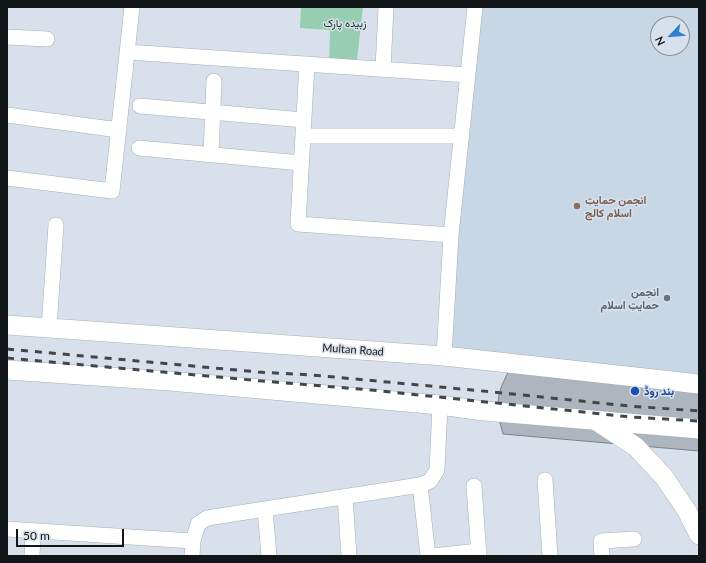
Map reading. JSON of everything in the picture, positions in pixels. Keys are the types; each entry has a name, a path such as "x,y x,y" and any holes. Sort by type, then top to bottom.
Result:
{"main road":[{"name":"Multan Road","path":"7,325 444,356 699,384"},
{"path":"7,370 170,381 440,405 484,411 699,429"},
{"path":"595,420 636,447 664,477 687,512 699,535"}],"street":[{"path":"7,178 112,191 132,7"},
{"path":"383,69 386,7"},
{"path":"444,356 452,235 475,7"},
{"path":"7,37 47,39"},
{"path":"127,52 468,75"},
{"path":"307,64 298,224 452,235"},
{"path":"211,155 214,81"},
{"path":"140,106 304,120"},
{"path":"7,115 119,130"},
{"path":"302,136 462,136"},
{"path":"139,148 301,163"},
{"path":"49,328 56,225"},
{"path":"192,556 193,541 198,524 207,518 420,485 430,481 437,470 440,405"},
{"path":"545,480 550,556"},
{"path":"420,485 428,556"},
{"path":"432,556 479,554 474,486"},
{"path":"345,496 349,556"},
{"path":"265,509 269,556"},
{"path":"7,529 193,541"},
{"path":"32,556 33,531"},
{"path":"602,556 601,541 634,539"}],"shaded area":[{"name":"انجمن حمایتِ اسلام کالج","path":"475,7 699,7 699,382 438,363"}],"green space":[{"name":"زبیدہ پارک","path":"301,7 363,7 356,68 329,66 330,30 300,28"}],"building":[{"path":"509,370 699,384 699,451 503,434 498,405 499,394"}],"railway":[{"path":"7,349 258,372 312,375 629,406 699,411"},
{"path":"7,358 371,390 631,417 699,421"}],"place":[{"name":"انجمن حمایتِ اسلام کالج","path":"577,206"},
{"name":"انجمن حمایتِ اسلام","path":"667,298"},
{"name":"بند روڈ","path":"635,391"}]}
